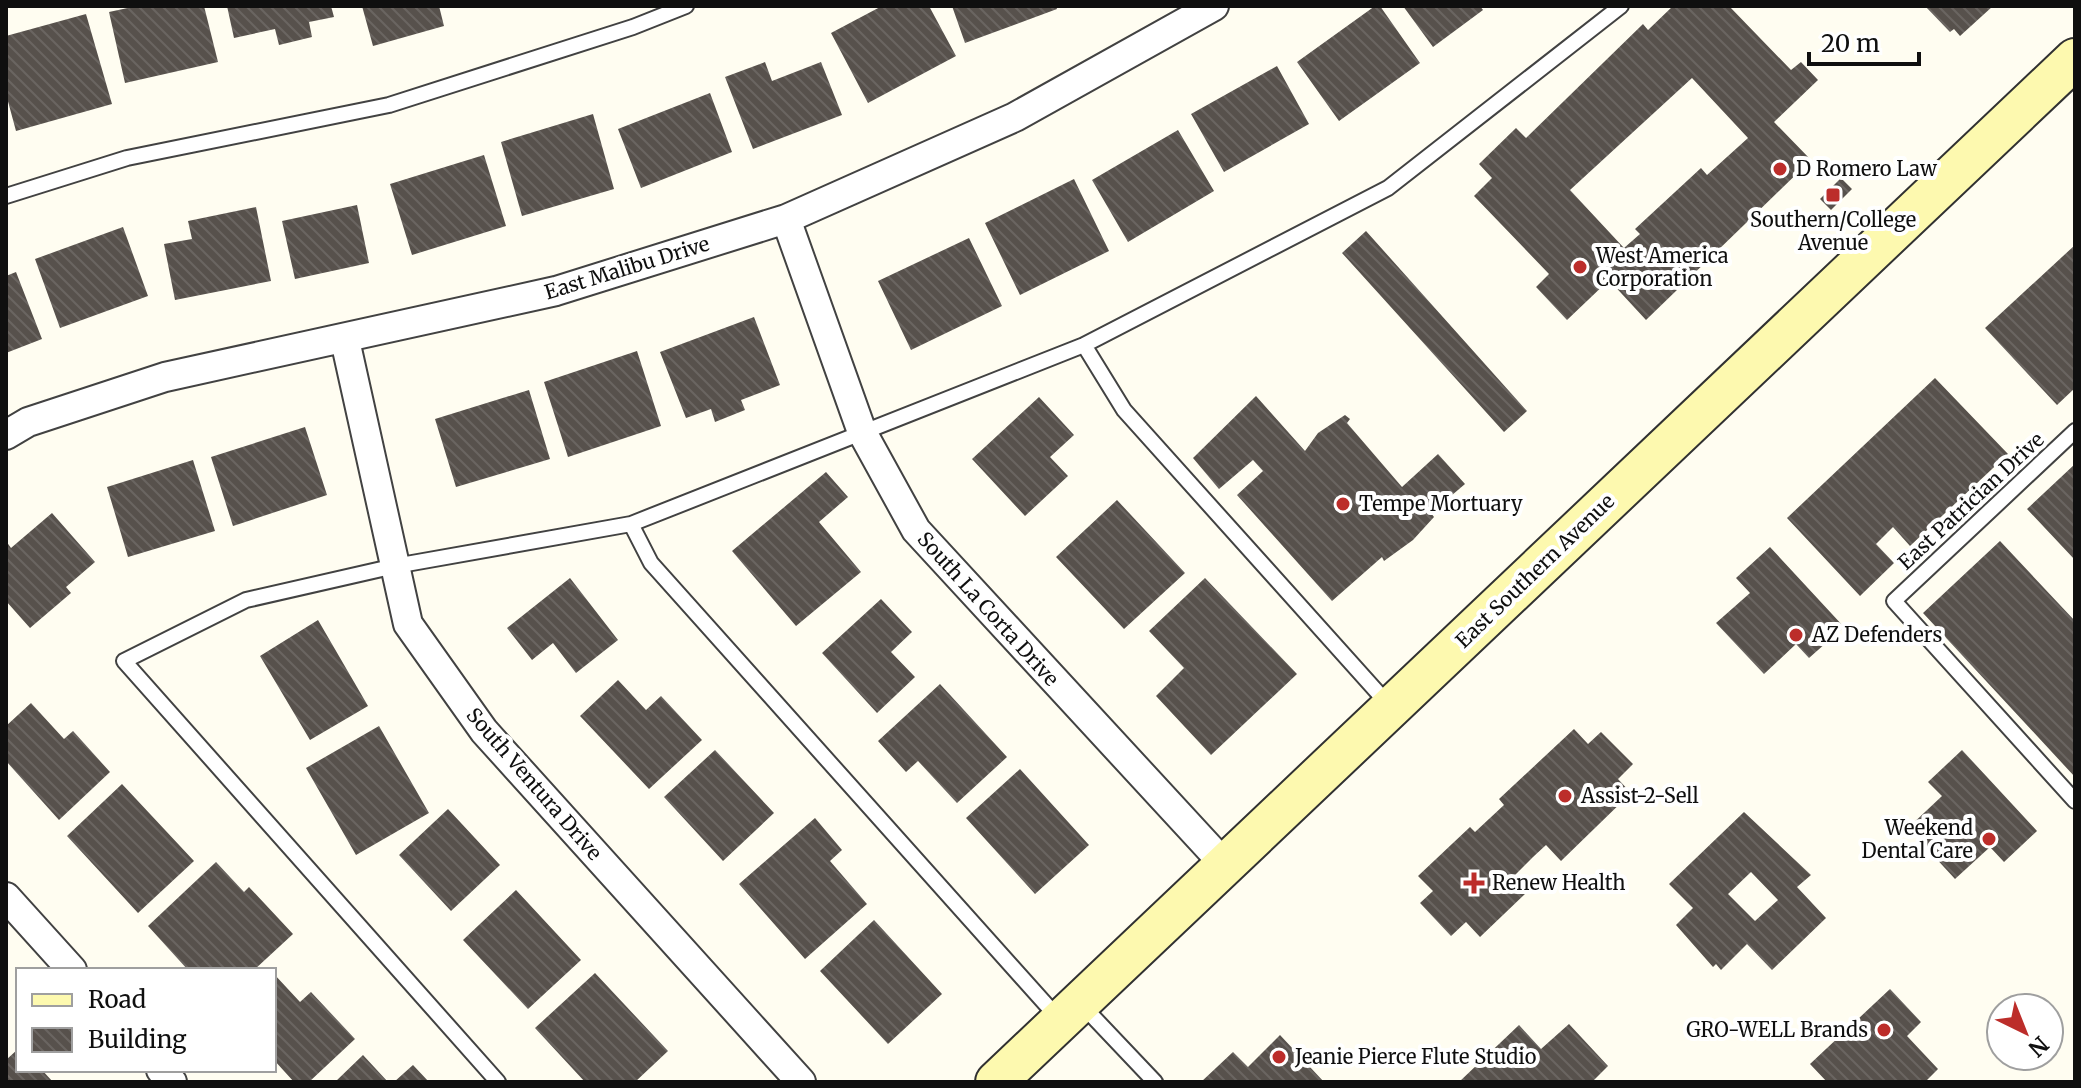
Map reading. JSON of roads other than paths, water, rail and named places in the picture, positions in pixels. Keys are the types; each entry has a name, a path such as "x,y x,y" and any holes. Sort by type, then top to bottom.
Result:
{"main road":[{"name":"East Southern Avenue","path":"996,1082 2075,59"}],"street":[{"name":"East Malibu Drive","path":"6,435 28,422 165,377 345,340 556,291 786,219 1015,117 1214,6"},
{"name":"South La Corta Drive","path":"786,219 862,432 916,530 1225,865"},
{"name":"South Ventura Drive","path":"345,340 408,624 484,731 801,1082"},
{"path":"6,897 70,968"}],"lane":[{"path":"6,196 127,158 389,105 633,27 686,6"},
{"path":"498,1082 124,661 246,600 395,566 631,524 1084,345 1388,188 1621,6"},
{"path":"1084,345 1124,410 1391,707"},
{"name":"East Patrician Drive","path":"2075,431 1894,601 2075,801"},
{"path":"631,524 651,563 1070,1011 1155,1082"}],"place":[{"name":"D Romero Law","path":"1780,169"},
{"name":"Southern/College Avenue","path":"1833,195"},
{"name":"West America Corporation","path":"1580,267"},
{"name":"Tempe Mortuary","path":"1343,504"},
{"name":"AZ Defenders","path":"1796,635"},
{"name":"Assist-2-Sell","path":"1565,796"},
{"name":"Weekend Dental Care","path":"1989,839"},
{"name":"Renew Health","path":"1474,883"},
{"name":"GRO-WELL Brands","path":"1884,1030"},
{"name":"Jeanie Pierce Flute Studio","path":"1279,1057"}]}
